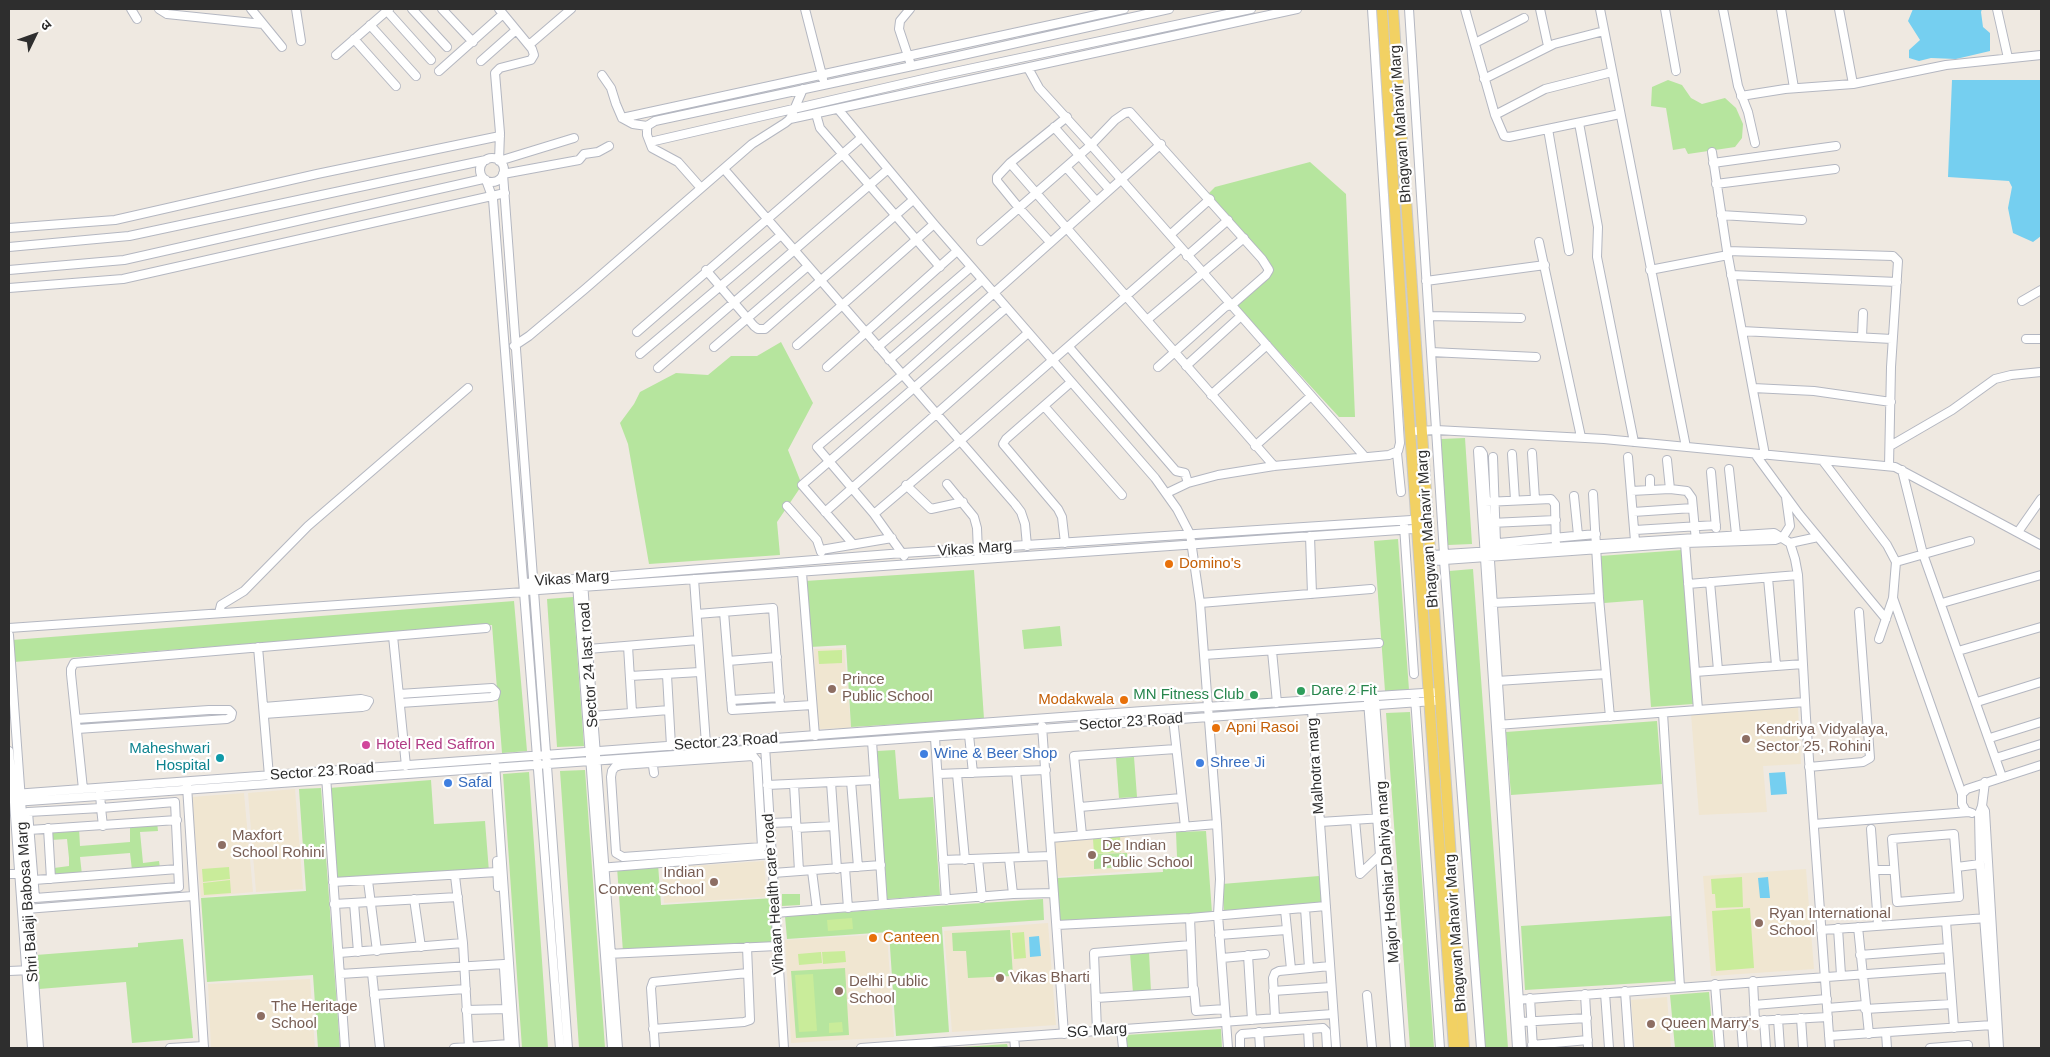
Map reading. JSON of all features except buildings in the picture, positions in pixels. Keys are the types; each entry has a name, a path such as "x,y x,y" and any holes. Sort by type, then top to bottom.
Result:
{"main road":[{"name":"Bhagwan Mahavir Marg","path":"1382,9 1429,697 1456,1006 1464,1048"},
{"name":"Bhagwan Mahavir Marg","path":"1393,9 1440,696 1456,1006 1454,1048"}],"street":[{"path":"131,9 137,19"},
{"path":"160,9 167,14 263,24"},
{"path":"185,16 194,9"},
{"path":"262,9 253,11 282,48"},
{"path":"412,9 447,47"},
{"path":"442,9 473,42"},
{"path":"529,45 571,9"},
{"path":"805,9 825,85"},
{"path":"910,9 900,21 899,29 912,66"},
{"path":"622,118 1124,9"},
{"path":"602,74 611,88 622,118 634,124 647,126 655,121 961,56 1169,9"},
{"path":"650,142 964,70 1251,9"},
{"path":"505,347 517,346 759,139 790,118 816,114 1297,9"},
{"path":"1372,9 1400,443 1397,453 1401,492"},
{"path":"1409,9 1444,557 1481,1048"},
{"path":"1466,9 1484,79 1495,115 1504,136 1509,137 1620,114"},
{"path":"1540,9 1548,46"},
{"path":"1600,9 1686,447"},
{"path":"1665,9 1676,71"},
{"path":"1723,9 1741,96 1748,112 1754,143"},
{"path":"1781,9 1794,88"},
{"path":"1839,9 1853,84"},
{"path":"1997,9 2008,58"},
{"path":"336,55 388,10 432,60"},
{"path":"299,11 301,41"},
{"path":"440,71 473,42 501,11 529,45 534,53 533,59 500,68 495,73 500,136 499,161"},
{"path":"1474,43 1524,18"},
{"path":"370,25 416,76"},
{"path":"481,61 516,30"},
{"path":"1484,79 1548,46 1564,40 1604,31"},
{"path":"354,39 396,86"},
{"path":"1741,96 1794,88 1853,84 1946,65 2041,55"},
{"path":"961,56 964,70"},
{"path":"1028,68 1036,84 1092,144 1187,256 1365,457"},
{"path":"1495,115 1545,89 1612,72"},
{"path":"790,118 804,89"},
{"path":"838,109 887,170 971,268 1168,493 1190,534 1200,603 1217,824 1220,879 1218,915 1228,1048"},
{"path":"981,241 1092,144 1120,116 1130,112 1161,144 1244,238 1268,266 1269,272 1158,367"},
{"path":"816,114 820,128 940,267"},
{"path":"1050,242 1019,208 998,181 1000,173 1010,163 1067,117"},
{"path":"1579,123 1598,227 1597,257 1634,442"},
{"path":"647,126 647,135 654,149 678,162 701,188"},
{"path":"1054,127 1109,189"},
{"path":"1548,129 1569,251"},
{"path":"9,228 115,220 317,174 500,136"},
{"path":"499,161 574,138"},
{"path":"637,332 706,270 861,138"},
{"path":"906,565 903,554 874,514 817,447 902,375 1161,144"},
{"path":"9,270 124,260 484,180 497,180 503,174 579,160 584,154 598,152 610,146"},
{"path":"1713,163 1836,146"},
{"path":"1712,152 1727,253 1765,455"},
{"path":"9,247 129,236 494,158 504,165 503,174 568,1048"},
{"path":"486,160 480,166 492,196 560,1048"},
{"path":"1010,163 1274,466"},
{"path":"1066,167 1096,201"},
{"path":"724,169 1021,512 1025,524 1027,546"},
{"path":"1716,184 1835,169"},
{"path":"658,368 887,170"},
{"path":"9,288 123,279 505,193"},
{"path":"706,270 758,329 765,329 913,200"},
{"path":"1170,235 1210,200"},
{"path":"1721,215 1802,220"},
{"path":"1187,256 1228,220"},
{"path":"797,345 934,224"},
{"path":"640,354 781,235"},
{"path":"1146,320 1244,238"},
{"path":"1539,242 1580,437"},
{"path":"874,514 1181,248"},
{"path":"827,367 957,251"},
{"path":"1650,270 1727,253 1893,256 1898,261 1892,339 1889,466"},
{"path":"1426,282 1544,265"},
{"path":"714,347 808,266"},
{"path":"878,347 971,268"},
{"path":"1731,275 1897,282"},
{"path":"889,360 982,280"},
{"path":"2022,301 2041,290"},
{"path":"853,544 802,485 1006,308"},
{"path":"1862,337 1863,314"},
{"path":"1186,366 1242,316"},
{"path":"1428,316 1522,318"},
{"path":"1742,331 1892,339"},
{"path":"825,512 1028,333"},
{"path":"2026,339 2041,339"},
{"path":"1211,395 1267,345"},
{"path":"1069,347 1176,471 1185,473 1188,482"},
{"path":"1431,352 1536,357"},
{"path":"1890,446 1952,410 1995,380 2011,375 2041,372"},
{"path":"1064,543 1062,517 1058,509 1003,444 1006,439 1070,383"},
{"path":"220,612 221,605 244,591 308,526 468,388"},
{"path":"1753,388 1814,391 1891,402"},
{"path":"1255,446 1311,396"},
{"path":"1044,406 1122,496"},
{"path":"1410,432 1436,430 1580,437 1889,466 1902,470 2041,545"},
{"path":"1497,725 1497,681 1492,603 1488,551 1478,451 1483,454 1485,502 1487,524 1488,551 1497,725 1516,1000 1517,1048"},
{"path":"1168,493 1188,482 1218,474 1397,453"},
{"path":"1532,453 1535,498"},
{"path":"1512,454 1515,500"},
{"path":"1755,454 1818,538 1886,618"},
{"path":"1488,551 1495,523 1493,457"},
{"path":"1628,457 1635,541"},
{"path":"1667,460 1670,489"},
{"path":"1398,462 1412,461"},
{"path":"1823,461 1887,545 1896,562 1893,598 1879,638"},
{"path":"1729,469 1736,534"},
{"path":"1902,470 1923,554 1990,738 2002,777"},
{"path":"1711,472 1716,536"},
{"path":"1650,479 1650,490"},
{"path":"946,484 974,517 979,560"},
{"path":"906,485 931,509 963,502"},
{"path":"1632,492 1670,489 1687,491 1692,498 1696,540"},
{"path":"1593,494 1599,598 1610,717"},
{"path":"1574,496 1578,536"},
{"path":"1786,497 1790,526 1787,540 1795,559 1798,575 1809,766 1830,1048"},
{"path":"1485,502 1535,498 1551,499 1555,504 1556,549"},
{"path":"2018,532 2041,499"},
{"path":"787,506 817,540 822,560"},
{"path":"1633,512 1693,508"},
{"path":"1404,520 1414,674"},
{"name":"Vikas Marg","path":"9,628 524,589 534,586 903,554 1404,520 1416,524 1428,523"},
{"path":"1487,524 1556,520"},
{"name":"Vikas Marg","path":"580,583 802,573 1405,530 1416,524"},
{"path":"1635,530 1716,525"},
{"path":"1488,551 1685,543 1716,536 1736,534 1774,533 1787,540"},
{"path":"1430,558 1488,551 1556,537 1596,534"},
{"path":"1310,536 1312,594"},
{"path":"821,550 892,538"},
{"path":"1597,546 1635,541 1818,538"},
{"path":"1896,562 1970,541"},
{"path":"1685,543 1698,710"},
{"path":"802,573 815,736"},
{"path":"1688,584 1798,575"},
{"path":"1942,603 2041,575"},
{"path":"1768,578 1776,665"},
{"path":"694,579 706,744"},
{"path":"1710,582 1718,670"},
{"name":"Sector 24 last road","path":"580,583 588,649 593,716 593,752"},
{"name":"Sector 24 last road","path":"580,583 593,752"},
{"path":"1200,603 1371,589"},
{"path":"1492,603 1599,598"},
{"path":"1893,598 1962,794 1964,808 1969,812"},
{"path":"698,614 773,608 780,707"},
{"path":"724,612 732,710 812,706"},
{"path":"1809,766 1863,762 1870,758 1859,612"},
{"path":"1958,652 2041,627"},
{"path":"83,789 70,669 74,663 486,628"},
{"name":"Shri Balaji Babosa Marg","path":"9,635 18,756 20,874 26,909"},
{"path":"393,636 406,766"},
{"path":"588,649 698,640"},
{"path":"1204,655 1379,643"},
{"path":"628,646 632,712"},
{"path":"258,647 269,776"},
{"path":"1272,651 1278,703"},
{"path":"728,661 777,657"},
{"path":"1695,672 1803,664"},
{"path":"630,676 700,672"},
{"path":"1497,681 1606,674"},
{"path":"667,675 671,746"},
{"path":"1977,702 2041,682"},
{"path":"400,694 492,688 496,692 495,696 491,697 400,704"},
{"path":"1415,693 1440,1048"},
{"name":"Sector 23 Road","path":"18,798 99,792 187,782 671,746 1415,693 1429,697"},
{"name":"Major Hoshiar Dahiya marg","path":"1371,696 1401,1048"},
{"name":"Sector 23 Road","path":"18,798 83,789 99,792 187,790 593,761 652,760 766,749 935,738 1172,718 1416,702 1429,697 1440,696"},
{"path":"731,700 780,698"},
{"path":"365,699 369,701 366,706 362,707 264,710 352,700 365,699"},
{"path":"1497,725 1805,702"},
{"path":"76,719 209,710 229,710 232,713 230,718 77,729"},
{"path":"209,710 210,719"},
{"path":"593,716 669,710"},
{"name":"Malhotra marg","path":"1312,710 1336,1048"},
{"path":"1663,713 1680,987"},
{"path":"148,714 149,724"},
{"path":"1172,718 1185,826"},
{"path":"1042,720 1064,1034"},
{"path":"1990,738 2041,722"},
{"path":"969,735 973,773"},
{"path":"935,738 946,900"},
{"name":"Vihaan Health care road","path":"764,740 784,1048"},
{"path":"872,741 883,904"},
{"path":"1996,758 2041,744"},
{"path":"1082,835 1074,756 1176,749"},
{"name":"Shri Balaji Babosa Marg","path":"9,751 9,762 18,798 30,970 32,1048"},
{"path":"593,752 608,954 618,1048"},
{"path":"9,762 18,756"},
{"path":"753,756 757,761 762,847 619,856 615,848 612,771 621,765 652,760 753,756"},
{"path":"492,760 511,1047"},
{"path":"652,760 654,773"},
{"path":"1962,794 1967,789 1985,782 2041,765"},
{"path":"493,768 497,872 511,1047"},
{"path":"938,774 1046,770"},
{"path":"1016,771 1024,857"},
{"path":"326,772 345,1048"},
{"path":"957,774 965,860"},
{"path":"851,780 858,868"},
{"path":"767,786 875,780"},
{"path":"170,1048 204,1047 187,782"},
{"path":"831,782 834,826 848,908"},
{"path":"1985,782 1979,814 1980,864 1999,1048"},
{"path":"794,784 799,871"},
{"path":"99,792 103,826"},
{"path":"1080,807 1181,798"},
{"path":"175,802 179,887 35,898 28,812 101,808 175,802"},
{"path":"1982,806 1984,810 1987,918 1994,1048"},
{"path":"1814,824 1969,812 1979,814"},
{"path":"1320,822 1381,819"},
{"name":"Major Hoshiar Dahiya marg","path":"1381,819 1381,854 1395,1048"},
{"path":"29,830 176,820"},
{"path":"1355,820 1360,874 1381,854"},
{"path":"770,823 834,826"},
{"path":"1050,838 1217,824"},
{"path":"48,828 51,878"},
{"path":"1871,829 1878,925"},
{"path":"1954,834 1959,897 1897,902 1894,870 1892,839 1954,834"},
{"path":"601,868 772,854"},
{"path":"943,860 1051,856"},
{"path":"1009,858 1013,894"},
{"path":"978,859 982,898"},
{"path":"1957,867 1980,864"},
{"path":"773,873 880,865"},
{"path":"34,880 178,869"},
{"path":"1874,870 1894,870"},
{"path":"812,871 817,910"},
{"path":"333,882 497,872"},
{"path":"9,874 20,874"},
{"path":"113,874 114,891"},
{"path":"100,875 105,903"},
{"path":"455,876 463,943 469,1048"},
{"path":"368,881 376,951"},
{"path":"775,912 982,898 1013,894 1054,893"},
{"path":"26,909 194,896"},
{"path":"334,904 458,897"},
{"path":"414,900 421,947"},
{"path":"354,903 358,952"},
{"path":"1057,925 1190,918 1326,906"},
{"path":"1305,908 1309,968"},
{"path":"1285,910 1291,969"},
{"path":"1190,918 1196,1011 1225,1009"},
{"path":"1821,930 1987,918"},
{"path":"1946,921 1954,1028"},
{"path":"1858,927 1869,1034"},
{"path":"1838,928 1841,975"},
{"path":"1219,935 1286,930"},
{"path":"339,953 463,943"},
{"path":"1097,1031 1092,958 1096,952 1191,945"},
{"path":"608,954 777,946"},
{"path":"653,1029 748,1021 751,1017 747,948"},
{"path":"1860,955 1948,948"},
{"path":"608,954 612,1048"},
{"path":"1222,958 1265,954"},
{"path":"1248,956 1252,1020"},
{"path":"340,974 504,964"},
{"path":"1275,1018 1273,978 1275,973 1291,969 1330,966"},
{"path":"1516,1000 1949,968"},
{"path":"9,971 30,970"},
{"name":"Shri Balaji Babosa Marg","path":"30,970 39,1048"},
{"path":"372,973 380,1048"},
{"path":"655,1048 650,988 655,980 748,973"},
{"path":"1753,981 1755,1021"},
{"path":"1715,984 1720,1048"},
{"path":"1273,991 1331,987"},
{"path":"374,995 466,989"},
{"path":"1096,998 1189,992 1194,989"},
{"path":"1625,991 1629,1048"},
{"path":"1605,993 1609,1048"},
{"path":"1530,998 1532,1046 1588,1044 1585,994"},
{"path":"1367,995 1372,1048"},
{"path":"1754,1005 1827,999"},
{"path":"1516,1000 1522,1048"},
{"path":"1718,1023 1801,1018 1865,1007 1952,1004"},
{"path":"466,1010 507,1009"},
{"name":"SG Marg","path":"862,1048 1333,1014"},
{"path":"1520,1022 1587,1018"},
{"path":"1801,1018 1803,1048"},
{"path":"1778,1019 1780,1048"},
{"path":"1764,1020 1766,1048"},
{"path":"1741,1022 1743,1048"},
{"path":"1829,1036 1992,1025"},
{"path":"1930,1048 1968,1046 1966,1027"},
{"path":"1240,1048 1240,1035 1324,1028 1328,1048"},
{"path":"1121,1029 1122,1048"},
{"path":"1308,1029 1309,1048"},
{"path":"1259,1032 1260,1048"},
{"path":"1886,1032 1887,1048"},
{"path":"1014,1037 1015,1048"},
{"path":"454,1048 511,1047"}],"shaded area":[{"name":"Prince Public School","path":"844,648 851,728 818,729 814,649"},
{"name":"Kendriya Vidyalaya, Sector 25, Rohini","path":"1798,707 1801,764 1763,766 1767,812 1699,815 1691,714"},
{"path":"295,789 303,889 256,892 248,793"},
{"name":"Maxfort School Rohini","path":"244,793 253,892 201,897 191,797"},
{"name":"De Indian Public School","path":"1129,833 1132,871 1054,877 1051,838"},
{"name":"Indian Convent School","path":"764,861 767,897 664,903 662,868"},
{"name":"Ryan International School","path":"1806,869 1814,969 1711,976 1703,876"},
{"name":"Vikas Bharti","path":"1048,923 1056,1025 952,1032 944,931"},
{"name":"Delhi Public School","path":"887,934 894,1037 791,1043 785,940"},
{"name":"The Heritage School","path":"310,979 315,1048 211,1048 208,984"},
{"name":"Queen Marry's","path":"1667,997 1671,1048 1635,1048 1631,1000"}],"green space":[{"path":"1668,80 1682,85 1691,98 1702,104 1725,98 1736,108 1743,124 1742,138 1735,147 1688,154 1685,148 1673,150 1666,108 1651,106 1652,87"},
{"path":"1310,162 1346,194 1355,417 1339,417 1234,303 1273,270 1209,193 1215,187"},
{"path":"781,342 813,403 788,450 802,485 777,522 780,555 649,564 628,444 620,423 640,392 676,373 708,375 731,356 757,356"},
{"path":"1465,438 1472,544 1448,545 1441,439"},
{"path":"1398,539 1409,690 1385,691 1374,541"},
{"path":"1682,550 1693,704 1651,707 1643,600 1604,603 1600,556"},
{"path":"1473,569 1508,1048 1483,1048 1449,571"},
{"path":"974,570 984,719 851,727 846,645 810,647 805,581"},
{"path":"573,597 584,746 557,747 547,599"},
{"path":"514,601 527,751 502,753 492,625 14,662 12,640"},
{"path":"1060,626 1062,646 1024,649 1022,630"},
{"path":"842,650 842,663 819,664 818,651"},
{"path":"1410,712 1434,1048 1410,1048 1386,713"},
{"path":"1657,721 1662,784 1511,795 1506,732"},
{"path":"895,750 899,799 933,797 940,895 887,899 877,751"},
{"path":"1134,757 1137,797 1119,798 1116,758"},
{"path":"585,770 605,1048 579,1048 560,771"},
{"path":"529,772 548,1048 522,1048 503,774"},
{"path":"431,780 434,824 485,821 489,872 337,883 329,788"},
{"path":"321,788 340,1048 318,1048 313,975 207,982 201,898 306,891 299,789"},
{"path":"157,822 158,831 140,832 143,863 159,861 160,868 132,870 130,853 80,857 82,875 54,876 54,868 69,866 69,858 67,839 51,840 50,830 79,828 80,846 130,842 130,825"},
{"path":"1206,831 1212,913 1060,922 1057,878 1163,872 1162,858 1177,857 1176,832"},
{"path":"1120,836 1121,852 1094,854 1093,839"},
{"path":"1127,853 1127,867 1094,869 1094,854"},
{"path":"658,864 661,905 774,898 777,942 623,952 617,867"},
{"path":"229,867 230,879 203,882 202,869"},
{"path":"1319,876 1322,903 1224,911 1222,884"},
{"path":"1742,877 1743,907 1716,908 1715,894 1712,894 1711,879"},
{"path":"230,880 231,893 204,895 203,883"},
{"path":"782,894 800,894 800,905 782,906"},
{"path":"1043,899 1044,920 942,927 949,1032 896,1036 889,932 787,939 785,916"},
{"path":"1750,908 1754,968 1716,971 1712,911"},
{"path":"1671,916 1675,981 1525,990 1521,926"},
{"path":"852,918 853,929 828,931 827,920"},
{"path":"1010,930 1013,976 968,978 966,951 953,951 952,933"},
{"path":"1024,932 1026,958 1014,959 1012,933"},
{"path":"183,939 193,1038 132,1043 126,982 39,989 36,955 138,947 138,943"},
{"path":"845,951 846,962 823,964 822,952"},
{"path":"821,952 822,963 799,965 798,954"},
{"path":"1149,952 1151,992 1133,993 1130,953"},
{"path":"845,968 849,1035 796,1038 791,971"},
{"path":"813,974 817,1031 799,1032 795,975"},
{"path":"1709,992 1714,1048 1675,1048 1670,995"},
{"path":"842,1022 843,1032 829,1033 829,1023"},
{"path":"1221,1029 1222,1048 1127,1048 1126,1035"},
{"path":"1007,1044 1008,1048 948,1048"}],"water":[{"path":"1913,9 1982,9 1983,27 1990,33 1990,51 1956,59 1931,58 1919,61 1909,58 1909,50 1920,40 1908,21"},
{"path":"1952,80 2041,80 2041,236 2033,242 2013,233 2008,208 2012,187 2009,181 1948,177"},
{"path":"1785,772 1787,794 1771,795 1769,773"},
{"path":"1768,877 1770,898 1760,898 1758,878"},
{"path":"1039,936 1041,956 1030,957 1029,937"}],"place":[{"name":"Domino's","path":"1169,564"},
{"name":"Prince Public School","path":"832,689"},
{"name":"Dare 2 Fit","path":"1301,691"},
{"name":"MN Fitness Club","path":"1254,695"},
{"name":"Modakwala","path":"1124,700"},
{"name":"Apni Rasoi","path":"1216,728"},
{"name":"Kendriya Vidyalaya, Sector 25, Rohini","path":"1746,739"},
{"name":"Hotel Red Saffron","path":"366,745"},
{"name":"Wine & Beer Shop","path":"924,754"},
{"name":"Maheshwari Hospital","path":"220,758"},
{"name":"Shree Ji","path":"1200,763"},
{"name":"Safal","path":"448,783"},
{"name":"Maxfort School Rohini","path":"222,845"},
{"name":"De Indian Public School","path":"1092,855"},
{"name":"Indian Convent School","path":"714,882"},
{"name":"Ryan International School","path":"1759,923"},
{"name":"Canteen","path":"873,938"},
{"name":"Vikas Bharti","path":"1000,978"},
{"name":"Delhi Public School","path":"839,991"},
{"name":"The Heritage School","path":"261,1016"},
{"name":"Queen Marry's","path":"1651,1024"}]}
